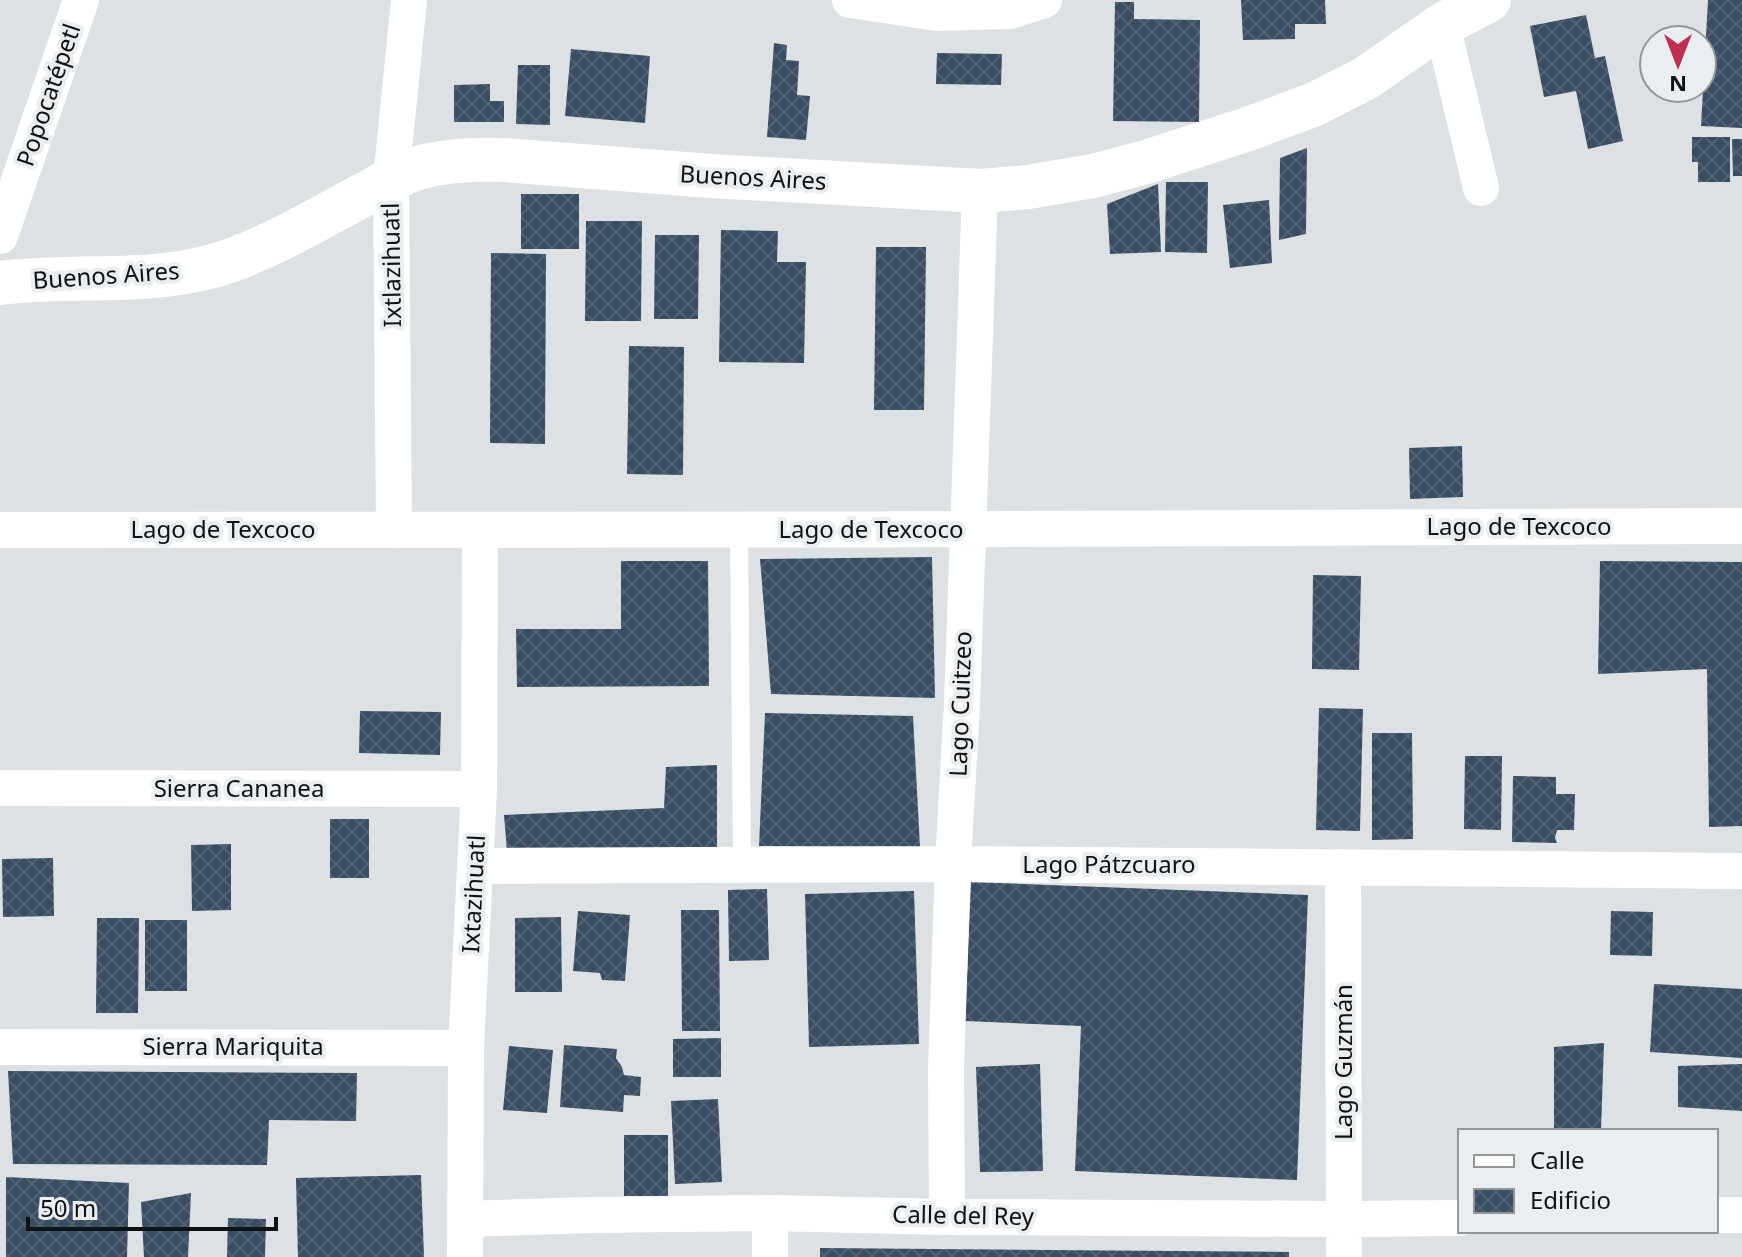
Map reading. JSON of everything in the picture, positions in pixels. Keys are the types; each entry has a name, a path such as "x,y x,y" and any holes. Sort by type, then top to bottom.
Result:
{"street":[{"name":"Popocatépetl","path":"0,236 81,0"},
{"name":"Ixtlazihuatl","path":"394,530 391,180 409,0"},
{"path":"850,0 937,13 1010,11 1044,0"},
{"name":"Buenos Aires","path":"0,283 143,277 214,265 252,252 415,169 476,159 980,191 1093,176 1146,162 1313,105 1366,78 1442,25 1489,0"},
{"path":"1442,25 1481,188"},
{"name":"Lago Cuitzeo","path":"947,1217 946,1069 980,191"},
{"name":"Lago de Texcoco","path":"0,530 1742,526"},
{"name":"Ixtazihuatl","path":"465,1257 466,1048 479,789 480,531"},
{"name":"Sierra Cananea","path":"0,788 479,789"},
{"name":"Lago Pátzcuaro","path":"476,866 953,864 1742,871"},
{"name":"Lago Guzmán","path":"1343,867 1344,1257"},
{"name":"Sierra Mariquita","path":"0,1047 466,1048"},
{"path":"770,1213 770,1257"},
{"name":"Calle del Rey","path":"466,1219 770,1213 947,1217 1458,1218"},
{"path":"1718,1215 1742,1215"}],"lane":[{"path":"739,529 742,865"}],"building":[{"path":"1241,0 1325,0 1326,24 1295,24 1295,39 1243,40"},
{"path":"1708,0 1742,0 1742,128 1701,126 1702,104 1718,104 1718,24 1707,24"},
{"path":"1115,2 1134,2 1134,19 1200,20 1199,122 1113,121"},
{"path":"1586,15 1595,58 1605,56 1623,141 1588,149 1576,91 1544,97 1530,26"},
{"path":"774,43 787,45 786,60 799,61 797,95 810,96 806,140 767,137"},
{"path":"571,49 650,56 645,123 565,116"},
{"path":"937,53 1002,54 1001,85 936,84"},
{"path":"518,65 550,65 550,125 516,124"},
{"path":"490,84 490,101 504,101 504,122 454,122 454,85"},
{"path":"1692,137 1730,137 1730,182 1698,182 1698,162 1692,162"},
{"path":"1732,139 1742,139 1742,176 1733,176"},
{"path":"1307,148 1306,234 1279,240 1280,158"},
{"path":"1166,182 1208,182 1207,253 1165,252"},
{"path":"1158,184 1161,252 1110,254 1107,204"},
{"path":"521,194 579,194 579,249 521,249"},
{"path":"1269,200 1272,263 1230,268 1223,205"},
{"path":"586,221 642,221 641,321 585,321"},
{"path":"721,230 778,231 777,262 806,262 804,363 719,362"},
{"path":"655,235 699,235 698,319 654,319"},
{"path":"876,247 926,247 924,410 874,410"},
{"path":"491,253 546,254 545,444 490,443"},
{"path":"629,346 684,347 683,475 627,474"},
{"path":"1462,446 1463,497 1410,499 1409,448"},
{"path":"932,557 935,698 771,694 760,559"},
{"path":"621,561 708,561 709,686 517,687 516,629 621,629"},
{"path":"1600,561 1742,562 1742,826 1709,827 1707,669 1598,674"},
{"path":"1313,575 1361,576 1359,670 1312,669"},
{"path":"1319,708 1363,709 1360,831 1316,830"},
{"path":"360,711 441,712 440,755 359,753"},
{"path":"765,713 913,716 920,847 759,846"},
{"path":"1372,733 1412,733 1413,839 1372,840"},
{"path":"1465,756 1502,756 1501,830 1464,829"},
{"path":"717,765 717,847 507,851 504,815 664,808 666,767"},
{"path":"1513,776 1556,777 1556,794 1575,794 1574,830 1557,830 1557,843 1512,842"},
{"path":"330,819 369,819 369,878 330,878"},
{"path":"231,844 231,910 192,911 191,845"},
{"path":"53,858 54,916 3,917 2,859"},
{"path":"971,882 1308,895 1297,1180 1075,1171 1081,1026 965,1021"},
{"path":"767,889 769,960 729,961 728,890"},
{"path":"914,891 919,1044 809,1047 805,894"},
{"path":"681,910 719,910 720,1031 682,1031"},
{"path":"578,911 630,915 625,981 602,980 600,973 573,971"},
{"path":"1611,911 1653,912 1652,956 1610,955"},
{"path":"561,917 562,992 515,992 515,918"},
{"path":"97,918 139,918 138,1013 96,1013"},
{"path":"145,920 187,920 187,991 145,991"},
{"path":"1654,984 1742,989 1742,1058 1650,1052"},
{"path":"721,1038 721,1077 673,1077 673,1039"},
{"path":"1604,1043 1601,1129 1554,1129 1554,1047"},
{"path":"564,1045 617,1049 616,1058 624,1075 641,1077 640,1096 624,1095 623,1112 560,1107"},
{"path":"509,1046 553,1050 547,1113 503,1110"},
{"path":"1040,1064 1043,1171 980,1172 976,1067"},
{"path":"1742,1064 1742,1111 1678,1107 1678,1066"},
{"path":"8,1071 357,1073 356,1121 269,1120 267,1165 13,1164"},
{"path":"718,1099 722,1182 675,1184 671,1101"},
{"path":"624,1135 668,1135 668,1196 624,1196"},
{"path":"421,1175 424,1257 298,1257 296,1178"},
{"path":"6,1177 129,1183 127,1257 6,1257"},
{"path":"191,1193 188,1257 144,1257 141,1202"},
{"path":"228,1218 266,1219 265,1257 227,1257"},
{"path":"820,1248 1289,1252 1289,1257 820,1257"}]}
